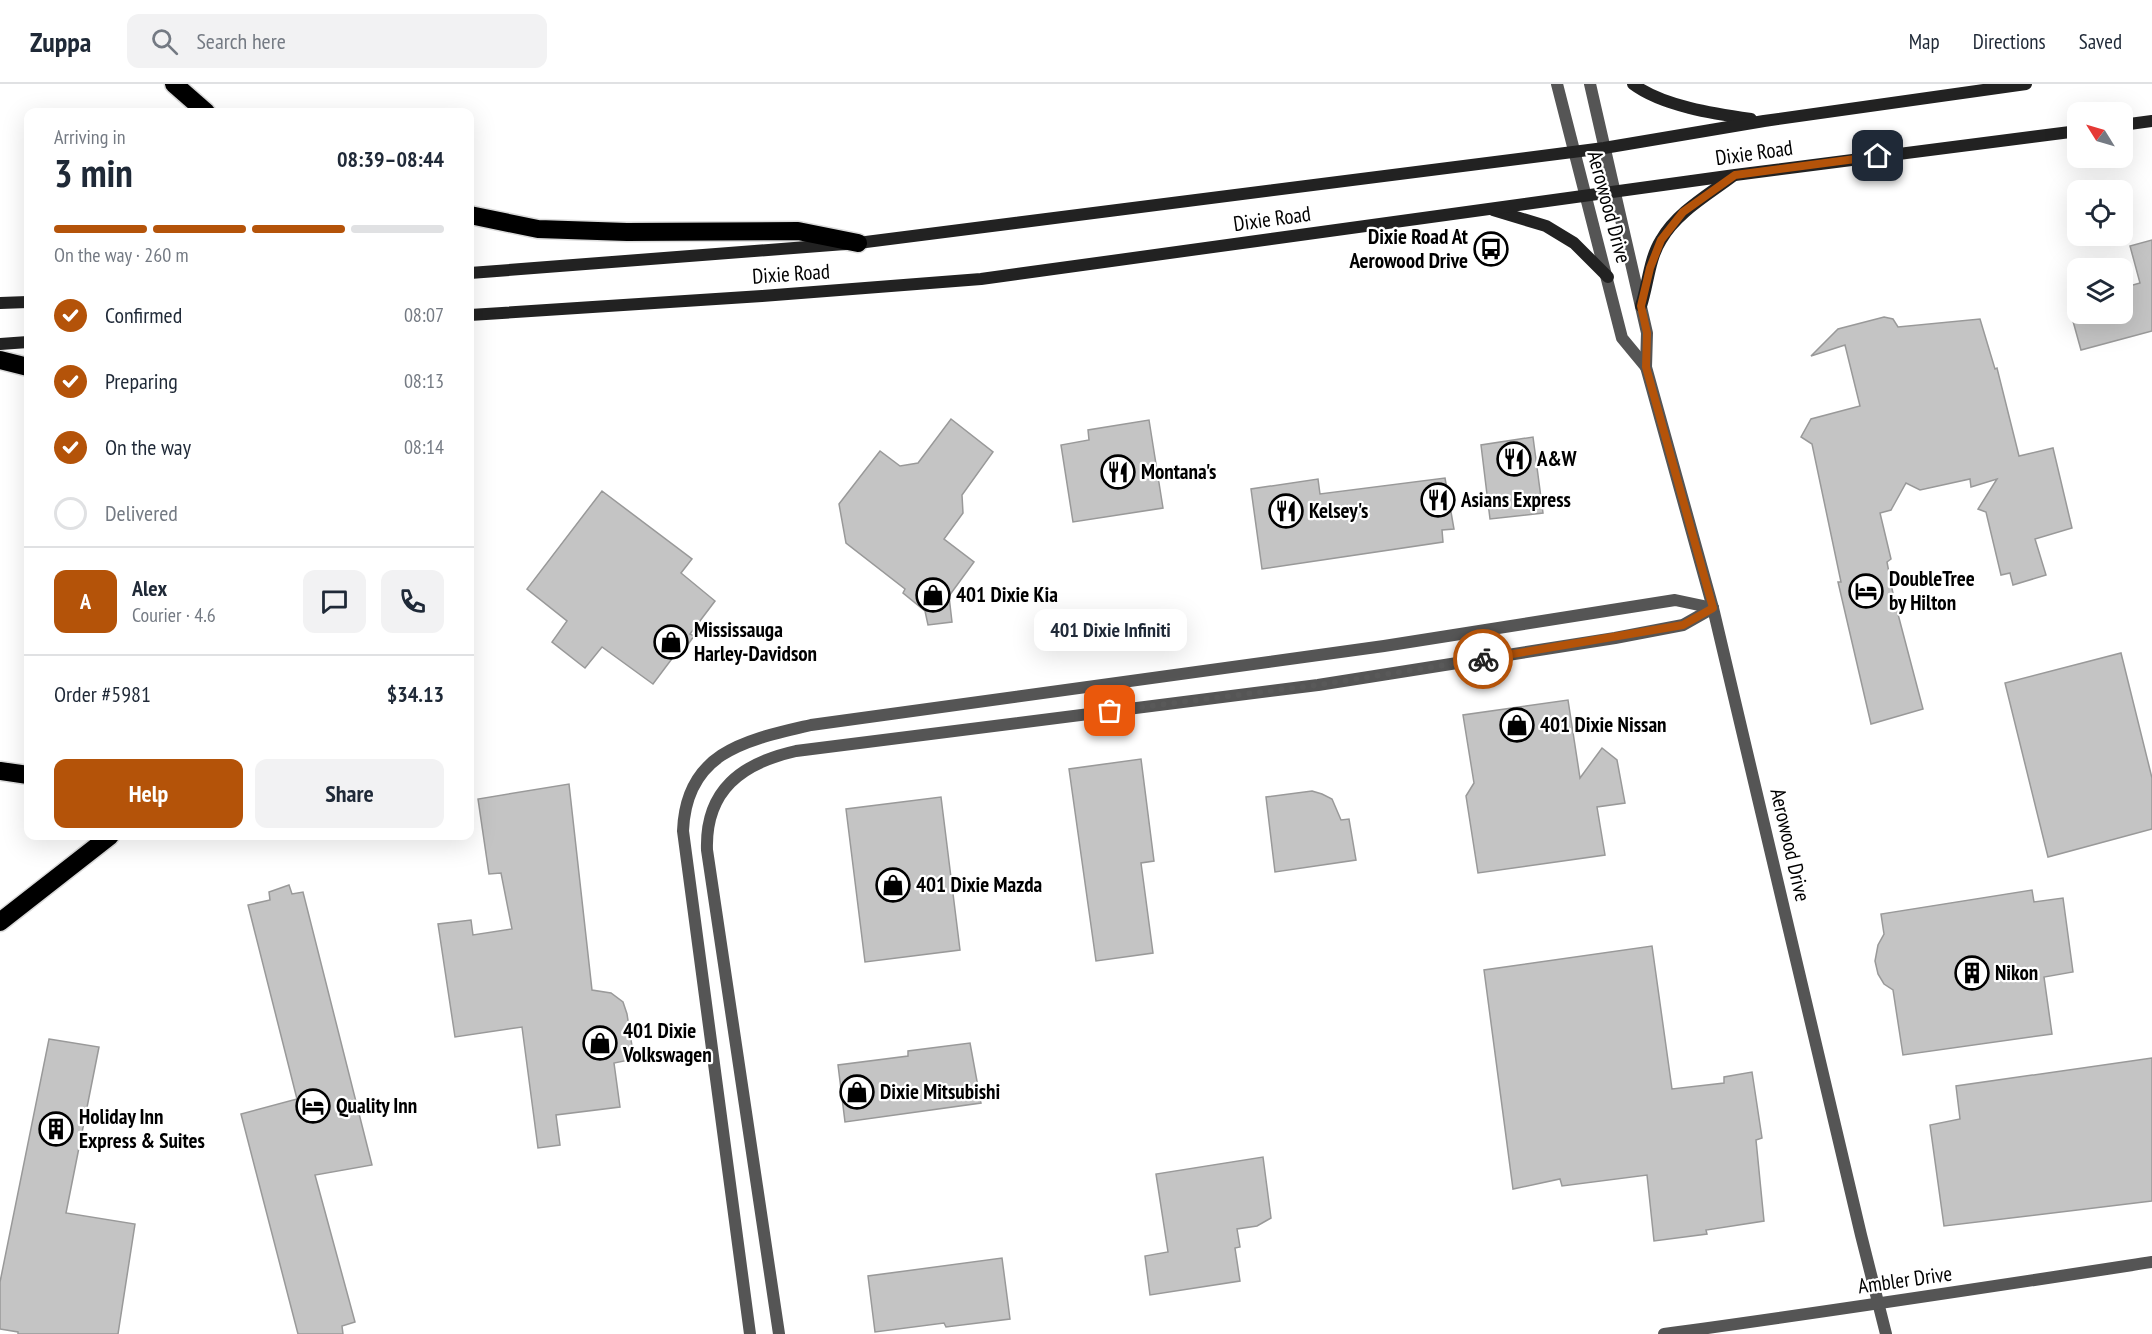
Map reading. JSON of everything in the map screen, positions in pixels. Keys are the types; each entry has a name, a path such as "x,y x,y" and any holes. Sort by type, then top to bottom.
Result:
{"highway":[{"path":"174,84 201,108"},
{"path":"474,216 538,229 627,232 798,231 858,243"},
{"path":"0,360 24,366"},
{"path":"0,771 24,774"},
{"path":"0,922 105,840"}],"main road":[{"path":"1633,84 1644,92 1677,103 1729,116 1764,121"},
{"name":"Dixie Road","path":"474,273 858,243 1604,148 1764,121 2026,84"},
{"path":"2133,124 2152,121"},
{"name":"Dixie Road","path":"474,315 981,279 1735,175 2067,132"},
{"path":"1641,306 1650,268 1661,240 1683,212 1735,175"},
{"path":"1489,209 1546,226 1574,243 1608,278"},
{"path":"0,303 24,302"},
{"path":"0,344 24,342"}],"street":[{"name":"Aerowood Drive","path":"1557,84 1622,338 1646,367"},
{"name":"Aerowood Drive","path":"1590,84 1647,333 1646,367 1713,608 1886,1334"},
{"path":"750,1334 683,831 686,804 690,792 713,760 747,741 811,724 1373,648 1675,600 1713,608"},
{"path":"779,1334 707,850 708,829 714,809 724,791 746,769 765,759 796,751 1318,685 1615,638 1683,625 1713,608"},
{"name":"Ambler Drive","path":"1664,1334 1921,1298 2152,1262"}],"building":[{"path":"2152,240 2152,331 2081,350 2074,324 2133,324 2133,285 2140,283 2130,246"},
{"path":"1884,317 1893,319 1898,327 1980,319 1995,369 1997,368 2019,456 2053,448 2072,528 2035,539 2046,575 2013,585 2010,573 2001,575 1986,512 1978,509 1997,479 1971,487 1970,479 1920,490 1906,483 1891,510 1880,513 1891,559 1887,562 1894,599 1923,709 1871,724 1838,582 1841,582 1812,444 1801,437 1811,419 1860,406 1845,345 1811,356 1838,329"},
{"path":"951,419 993,452 962,495 963,513 944,539 974,562 949,596 952,622 928,625 925,611 903,593 905,589 846,543 839,504 880,451 900,466 918,463"},
{"path":"1149,420 1163,508 1073,522 1061,445 1089,440 1088,430"},
{"path":"1533,437 1543,513 1490,519 1481,445"},
{"path":"1445,478 1454,529 1442,530 1443,542 1262,569 1251,489 1318,479 1320,494"},
{"path":"602,491 692,559 681,573 715,601 690,634 694,636 684,650 680,648 653,684 602,647 585,668 552,642 567,621 527,589"},
{"path":"2121,653 2152,778 2152,829 2048,857 2005,683"},
{"path":"1568,700 1580,778 1602,748 1617,760 1625,803 1597,807 1605,855 1478,873 1466,796 1474,783 1463,715"},
{"path":"1141,759 1154,861 1141,863 1153,953 1096,961 1069,769"},
{"path":"569,784 592,990 611,993 623,1002 634,1059 614,1063 620,1107 556,1115 560,1145 538,1148 522,1027 455,1037 438,924 471,920 473,935 512,929 501,873 489,874 478,799"},
{"path":"1312,791 1332,799 1341,820 1349,819 1356,860 1275,872 1266,797"},
{"path":"941,797 960,950 865,962 846,809"},
{"name":"Quality Inn","path":"289,885 292,894 303,892 372,1165 315,1175 355,1322 342,1326 343,1334 298,1334 241,1114 297,1099 248,905 270,900 269,892"},
{"name":"Nikon","path":"2032,890 2034,902 2063,898 2073,972 2044,977 2052,1034 1903,1055 1893,990 1884,984 1878,974 1875,961 1878,945 1884,934 1881,914"},
{"path":"1652,946 1672,1089 1724,1083 1724,1077 1752,1072 1762,1138 1756,1140 1764,1221 1706,1230 1707,1234 1654,1241 1647,1175 1562,1186 1560,1179 1513,1189 1484,970"},
{"name":"Holiday Inn Express & Suites","path":"49,1039 99,1047 66,1213 135,1224 118,1334 18,1334 18,1332 0,1329 0,1282"},
{"path":"970,1043 981,1103 845,1122 838,1065 908,1056 908,1051"},
{"path":"2152,1058 2152,1201 1944,1226 1930,1125 1960,1119 1956,1086"},
{"path":"1263,1157 1271,1218 1257,1226 1237,1229 1240,1247 1235,1248 1240,1281 1150,1295 1145,1256 1168,1252 1156,1174"},
{"path":"1002,1258 1010,1319 946,1327 944,1323 875,1332 868,1276"}],"way so far":[{"path":"1110,711 1318,685 1483,659"}],"place":[{"name":"Dixie Road At Aerowood Drive","path":"1491,249"},
{"name":"A&W","path":"1514,459"},
{"name":"Montana's","path":"1118,472"},
{"name":"Asians Express","path":"1438,500"},
{"name":"Kelsey's","path":"1286,511"},
{"name":"DoubleTree by Hilton","path":"1866,591"},
{"name":"401 Dixie Kia","path":"933,595"},
{"name":"Mississauga Harley-Davidson","path":"671,642"},
{"name":"401 Dixie Infiniti","path":"1110,711"},
{"name":"401 Dixie Nissan","path":"1517,725"},
{"name":"401 Dixie Mazda","path":"893,885"},
{"name":"Nikon","path":"1972,973"},
{"name":"401 Dixie Volkswagen","path":"600,1043"},
{"name":"Dixie Mitsubishi","path":"857,1092"},
{"name":"Quality Inn","path":"313,1106"},
{"name":"Holiday Inn Express & Suites","path":"56,1129"}],"route":[{"path":"1483,659 1683,625 1713,608 1646,367 1647,333 1641,306 1650,268 1661,240 1683,212 1735,175 1878,156"}]}
